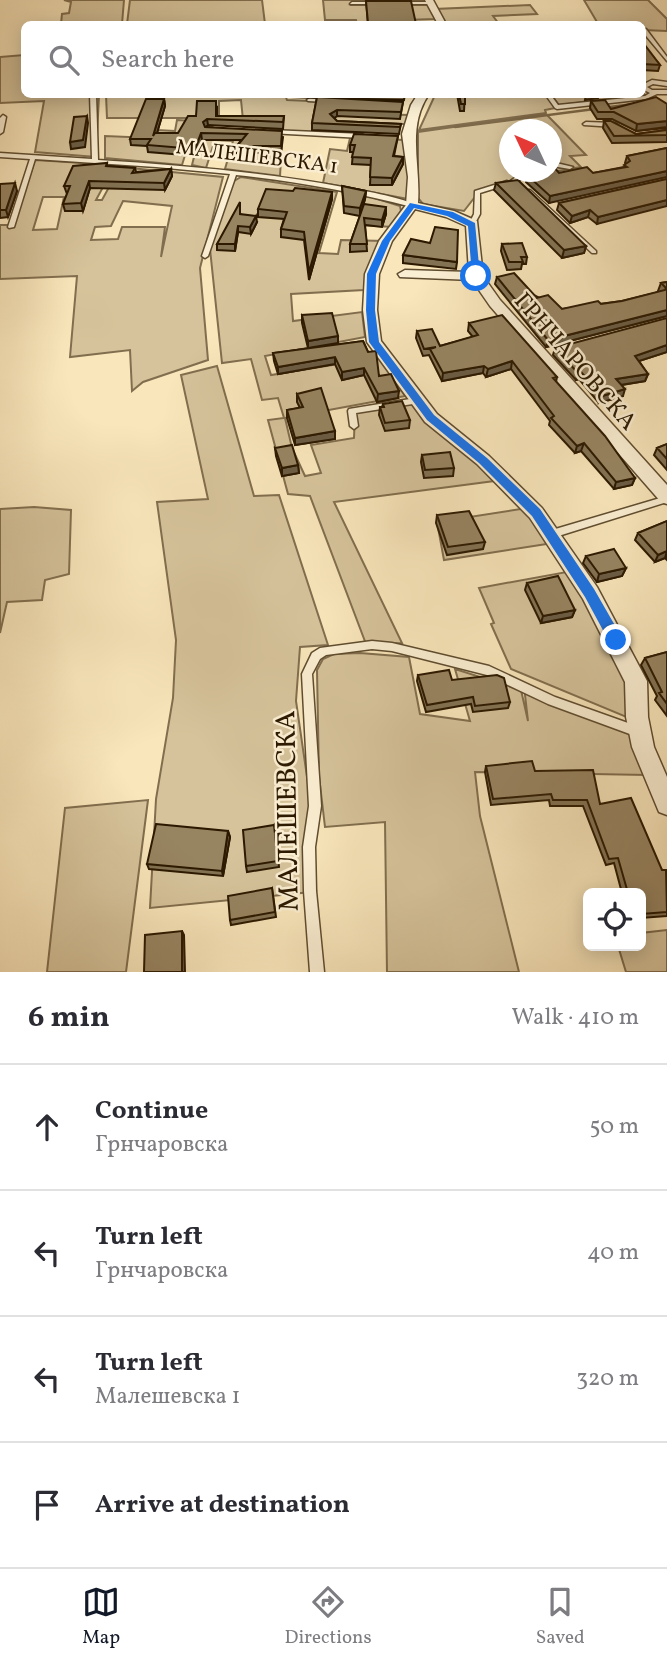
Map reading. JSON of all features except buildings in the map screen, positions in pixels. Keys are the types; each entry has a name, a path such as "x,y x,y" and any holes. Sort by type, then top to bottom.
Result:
{"street":[{"path":"429,1 440,21"},
{"path":"420,100 404,125 403,138 414,177 412,205 386,241 372,274 368,343 416,401 444,430 516,491 552,534 590,593 636,681 640,733 658,789 667,804"},
{"path":"405,274 476,276 472,224 450,214 412,205"},
{"name":"ГРНЧАРОВСКА","path":"476,276 499,309 548,353 667,498"}],"lane":[{"path":"391,3 429,1"},
{"path":"352,3 378,3"},
{"path":"646,33 667,61"},
{"path":"646,84 652,82 667,85"},
{"path":"646,87 655,93"},
{"path":"646,97 667,92"},
{"path":"93,98 95,162"},
{"path":"550,98 557,107 637,98"},
{"path":"310,100 336,101"},
{"path":"403,104 420,100"},
{"path":"0,132 3,117"},
{"path":"586,124 611,123 627,133"},
{"name":"МАЛЕШЕВСКА 1","path":"257,131 371,137"},
{"name":"МАЛЕШЕВСКА 1","path":"0,155 233,174 348,190 412,205"},
{"path":"11,227 33,157"},
{"path":"562,166 570,167"},
{"path":"205,256 233,174"},
{"path":"472,224 477,214 477,192 500,183 520,183 594,251"},
{"path":"548,208 562,205"},
{"path":"354,426 352,411 416,401"},
{"path":"552,534 667,498"},
{"name":"МАЛЕШЕВСКА","path":"317,972 309,847 316,806 307,674 316,656 324,650 372,645 453,660 489,671 552,701 640,733"}],"shaded area":[{"path":"64,0 124,0 122,21 61,21 62,14 69,13 71,2"},
{"path":"130,0 262,0 265,21 127,21"},
{"path":"323,0 426,0 427,3 350,5 428,5 436,19 372,21 325,20"},
{"path":"584,0 648,0 667,19 667,31 646,30 646,21 596,21"},
{"path":"530,5 537,14 493,16 497,21 444,21 435,9"},
{"path":"21,55 21,98 99,98 96,157 35,152 44,101 0,103 0,57"},
{"path":"106,98 286,98 332,102 332,113 409,115 407,124 315,124 314,132 244,130 241,100 219,101 219,118 107,118"},
{"path":"434,98 548,98 555,108 545,110 546,113 419,130"},
{"path":"553,98 619,98 559,105"},
{"path":"546,114 551,119 510,119"},
{"path":"177,120 214,122 211,131 282,143 280,176 225,169 233,141 215,140 206,168 192,165 195,153 186,152 182,165 105,158 105,136 153,138 157,130 175,131"},
{"path":"499,121 499,182 515,182 478,193 464,211 423,204 418,198 418,132"},
{"path":"562,130 586,155 570,156 581,167 562,170"},
{"path":"350,138 405,140 409,157 408,199 323,183 330,149 347,151"},
{"path":"35,160 115,165 96,200 102,200 120,167 223,177 200,268 208,360 143,382 132,391 130,350 70,357 77,276 0,279 0,225 14,225","holes":["43,197 64,197 57,229 33,230","123,201 172,206 161,257 165,227 122,227 118,239 91,240 95,227 111,226"]},
{"path":"241,177 337,192 319,253 338,254 341,240 385,241 364,290 291,294 293,321 362,312 365,337 265,356 271,375 381,357 405,396 285,418 292,448 305,476 321,473 311,445 354,438 355,412 412,401 502,480 334,502 402,643 366,644 310,496 288,494 268,420 284,418 278,398 262,400 251,359 222,363 210,249 223,206 234,181"},
{"path":"365,195 400,206 401,211 393,227 359,225"},
{"path":"217,366 254,496 279,495 328,645 300,647 296,701 314,825 311,892 150,908 156,799 173,698 176,640 157,502 208,499 181,375"},
{"path":"34,507 71,510 69,574 45,580 42,600 7,602 0,633 0,509"},
{"path":"527,508 553,543 444,560 437,522"},
{"path":"572,571 630,685 636,721 511,669 491,624 494,623 479,588"},
{"path":"334,654 409,657 420,714 470,721 455,669 521,690 528,721 524,686 635,730 647,775 475,772 480,816 519,972 387,972 385,822 325,827 319,776 317,670 323,659"},
{"path":"148,800 126,972 47,972 65,808"},
{"path":"667,930 667,972 626,972 620,951 646,951 646,932"}],"waterway":[{"path":"455,127 633,104"}],"route":[{"path":"476,276 472,224 466,219 412,205 386,241 372,274 370,310 374,342 399,379 431,418 483,460 536,513 590,593 616,640"}]}
